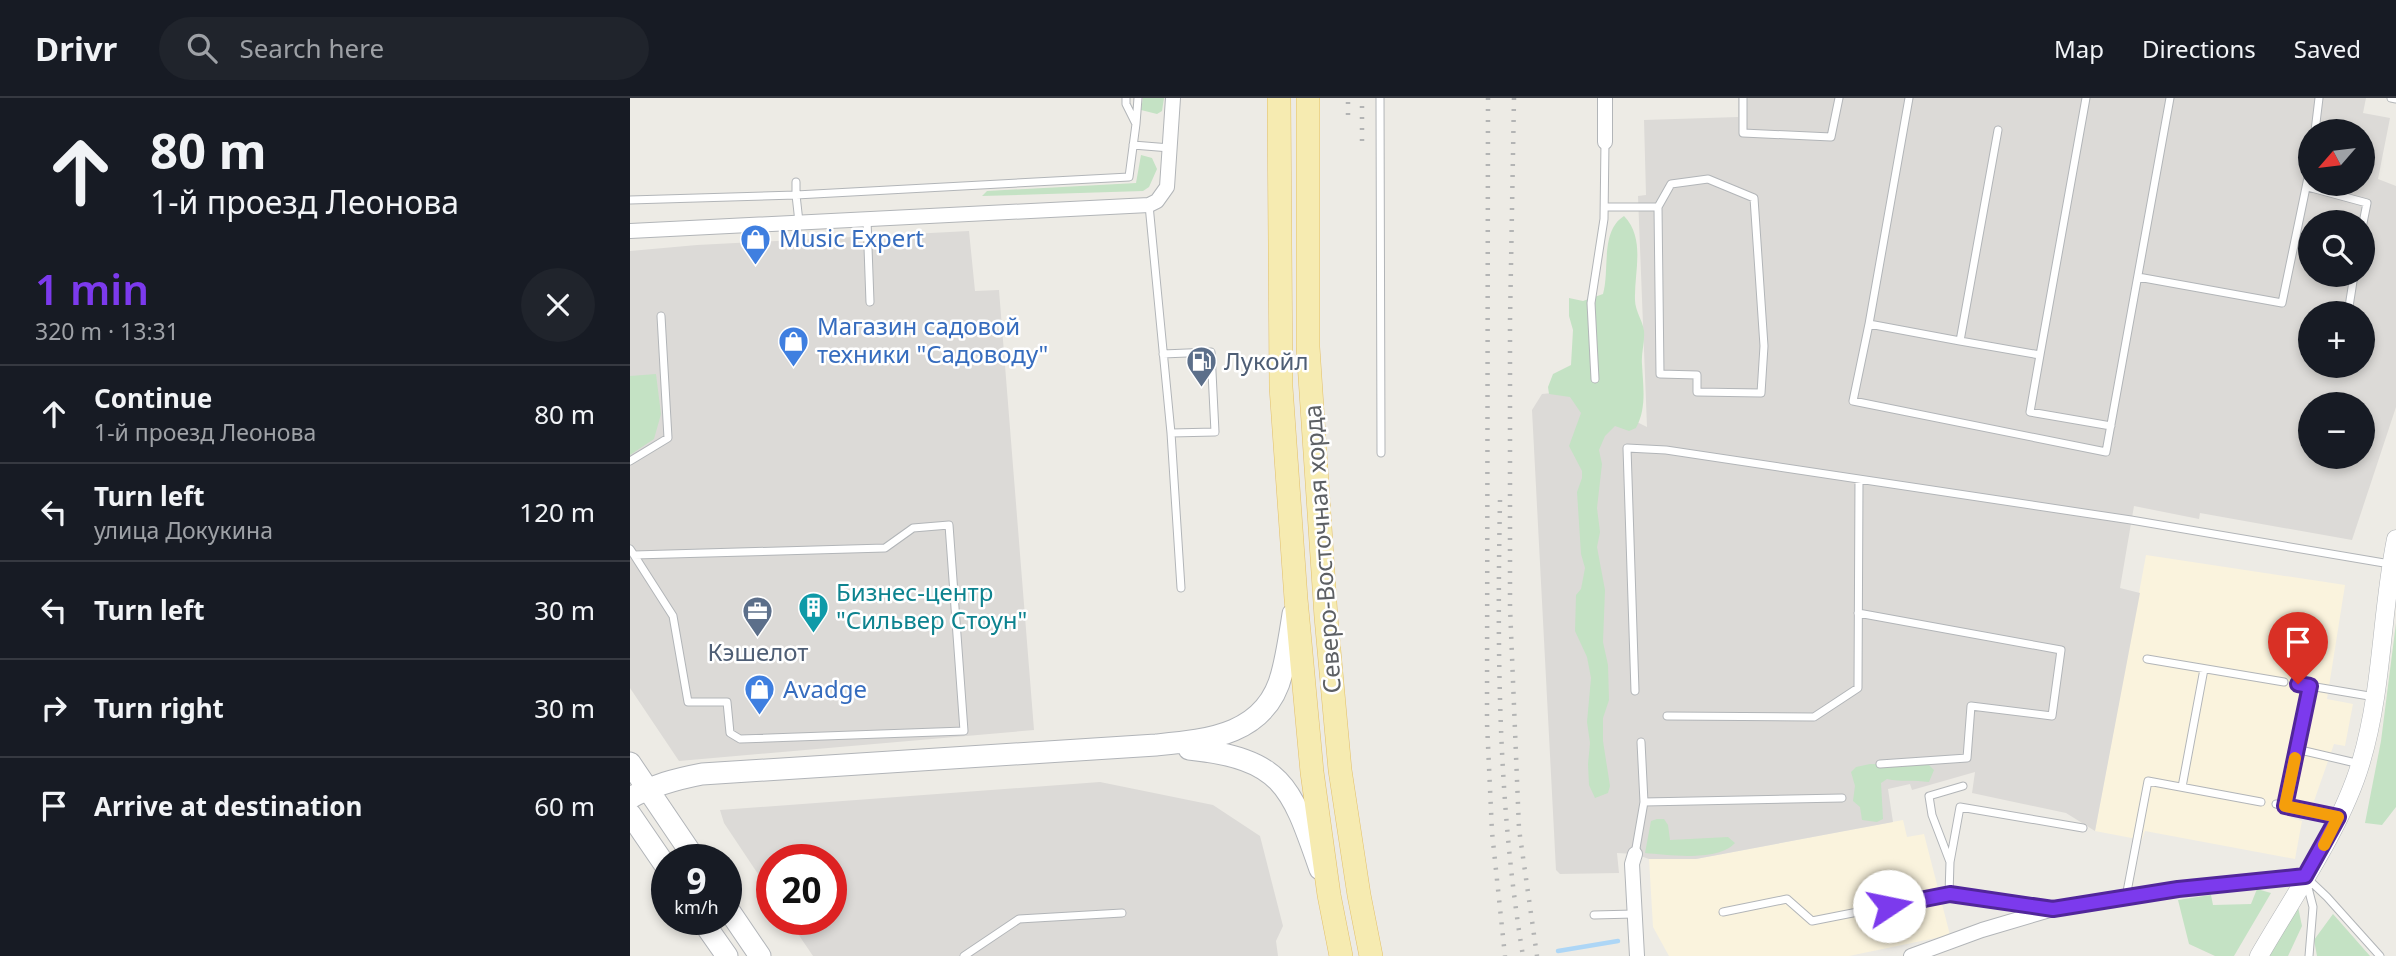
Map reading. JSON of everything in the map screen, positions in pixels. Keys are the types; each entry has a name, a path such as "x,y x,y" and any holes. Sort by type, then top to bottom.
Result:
{"main road":[{"name":"Северо-Восточная хорда","path":"1279,98 1281,387 1296,599 1312,772 1329,895 1341,956"},
{"name":"Северо-Восточная хорда","path":"1308,98 1308,347 1326,617 1340,770 1371,956"},
{"path":"638,793 675,779 702,774 1156,745 1207,740 1226,735 1259,713 1271,698 1282,676 1296,599"},
{"path":"1156,745 1228,754 1250,761 1269,772 1284,788 1299,811 1329,895"},
{"path":"630,763 638,793 682,844"},
{"path":"630,814 651,845"},
{"path":"742,930 760,956"},
{"path":"712,935 726,956"}],"street":[{"path":"630,231 1149,205 1157,201 1167,187 1173,98"},
{"path":"1605,98 1605,142"},
{"path":"2259,956 2338,817 2361,764 2385,635 2391,564 2396,539"},
{"path":"1635,854 1632,863 1637,956"},
{"path":"1911,956 1982,930 2053,909 2191,888 2305,876"}],"lane":[{"path":"1126,98 1126,104 1136,124"},
{"path":"630,200 796,195 1129,177 1139,98"},
{"path":"1380,98 1381,453"},
{"path":"1743,98 1743,133 1831,137 1839,98"},
{"path":"1909,98 1853,401 2106,452 2170,98"},
{"path":"2086,98 2030,412 2111,426"},
{"path":"2316,119 2319,98"},
{"path":"1960,341 1998,130"},
{"path":"1595,379 1591,303 1605,207 1605,142"},
{"path":"1133,145 1170,148"},
{"path":"1708,179 1754,198 1765,346 1761,393 1697,392 1697,375 1660,374 1658,206 1671,184 1708,179"},
{"path":"796,182 799,223"},
{"path":"2138,277 2282,303 2306,196"},
{"path":"2341,196 2367,203 2366,210"},
{"path":"1149,205 1171,433 1181,588"},
{"path":"1605,207 1658,206"},
{"path":"867,220 870,302"},
{"path":"630,461 668,438 661,316"},
{"path":"1869,324 2040,355"},
{"path":"1163,354 1211,352 1215,432 1171,433"},
{"path":"1635,691 1627,448 1666,450 2131,520 2391,564"},
{"path":"1667,716 1814,717 1858,688 1859,480"},
{"path":"950,525 964,730 740,740 730,733 727,702 688,702 673,616 632,552 885,548 913,528 950,525"},
{"path":"1858,613 2061,650 2052,716 1971,706 1967,758 1880,764"},
{"path":"2147,659 2284,682"},
{"path":"2182,787 2204,669"},
{"path":"2298,684 2375,697"},
{"path":"2285,806 2310,686"},
{"path":"1635,854 1644,802 1641,742"},
{"path":"2297,749 2361,764"},
{"path":"2126,898 2148,781 2261,802"},
{"path":"1950,862 1932,815 1929,796 1963,786"},
{"path":"1644,802 1842,798"},
{"path":"2276,804 2338,817"},
{"path":"1950,894 1950,862 1961,807 2083,828"},
{"path":"2305,876 2313,907 2309,956"},
{"path":"2305,876 2380,956"},
{"path":"1723,912 1787,899 1812,921 1950,894 2053,909"},
{"path":"964,956 1019,919 1122,913"},
{"path":"1594,915 1634,914"}],"shaded area":[{"path":"1738,98 2366,98 2363,113 2390,118 2378,179 2396,186 2396,407 2352,540 2200,513 2199,519 2134,506 2120,588 2140,593 2095,831 2066,813 1972,793 1975,772 1912,790 1910,784 1888,789 1893,822 1696,859 1649,859 1635,854 1617,853 1619,873 1560,874 1556,870 1532,410 1542,394 1574,391 1647,427 1638,196 1646,195 1644,120 1738,117"},
{"path":"969,231 975,291 999,290 1034,730 679,761 630,688 630,251"},
{"path":"2146,555 2345,585 2327,699 2353,704 2345,746 2334,744 2313,804 2293,801 2291,818 2302,821 2295,859 2145,831 2142,840 2095,831"},
{"path":"1100,782 1213,805 1260,836 1283,926 1276,941 1278,956 813,956 799,935 847,935 847,844 756,844 756,871 742,850 742,844 738,844 724,823 720,810"},
{"path":"1903,820 1907,837 1924,834 1950,935 1849,956 1669,956 1653,927 1649,859 1696,859"}],"green space":[{"path":"1143,98 1164,98 1162,111 1157,114 1141,110"},
{"path":"1141,155 1152,158 1157,169 1149,187 1143,191 982,196 987,191 1136,183"},
{"path":"1624,216 1631,225 1637,245 1635,300 1644,331 1644,397 1636,428 1629,431 1615,426 1605,436 1599,450 1602,464 1597,508 1600,532 1597,547 1605,590 1603,642 1608,665 1609,700 1603,718 1603,741 1610,786 1608,793 1595,798 1589,785 1588,764 1590,743 1587,722 1591,678 1587,657 1575,631 1576,595 1581,589 1585,568 1581,554 1577,492 1582,471 1569,446 1581,413 1570,397 1549,394 1548,387 1553,374 1571,365 1573,330 1569,316 1569,298 1583,301 1603,294 1609,241 1616,223"},
{"path":"656,374 661,414 654,439 630,455 630,376"},
{"path":"2396,623 2396,807 2382,825 2365,823 2381,741"},
{"path":"1870,764 1929,765 1934,770 1929,782 1887,779 1881,783 1883,819 1877,822 1862,820 1860,807 1853,801 1855,786 1851,772 1856,767"},
{"path":"1664,819 1668,825 1670,840 1728,837 1735,843 1717,853 1705,855 1645,853 1651,821"},
{"path":"2257,889 2271,893 2234,956 2215,956 2189,944 2178,900 2211,895 2213,905 2251,904"},
{"path":"2298,907 2302,926 2288,956 2267,956"},
{"path":"2333,914 2370,956 2317,956 2314,940"}],"waterway":[{"path":"1558,951 1618,941"}],"railway":[{"path":"1348,98 1348,115"},
{"path":"1362,98 1362,141"},
{"path":"1488,98 1487,723 1492,832 1505,956"},
{"path":"1514,98 1510,321 1510,607 1519,829 1537,956"},
{"path":"1500,500 1501,729 1508,843 1523,956"}],"slow traffic":[{"path":"2295,758 2285,806 2338,817 2324,845"}],"place":[{"name":"Music Expert","path":"756,266"},
{"name":"Магазин садовой техники \"Садоводу\"","path":"794,368"},
{"name":"Лукойл","path":"1201,389"},
{"name":"Бизнес-центр \"Сильвер Стоун\"","path":"813,634"},
{"name":"Кэшелот","path":"758,638"},
{"name":"Avadge","path":"760,717"}],"route":[{"path":"1889,906 1950,894 2053,909 2178,889 2305,876 2338,817 2285,806 2310,686 2298,684"}]}
